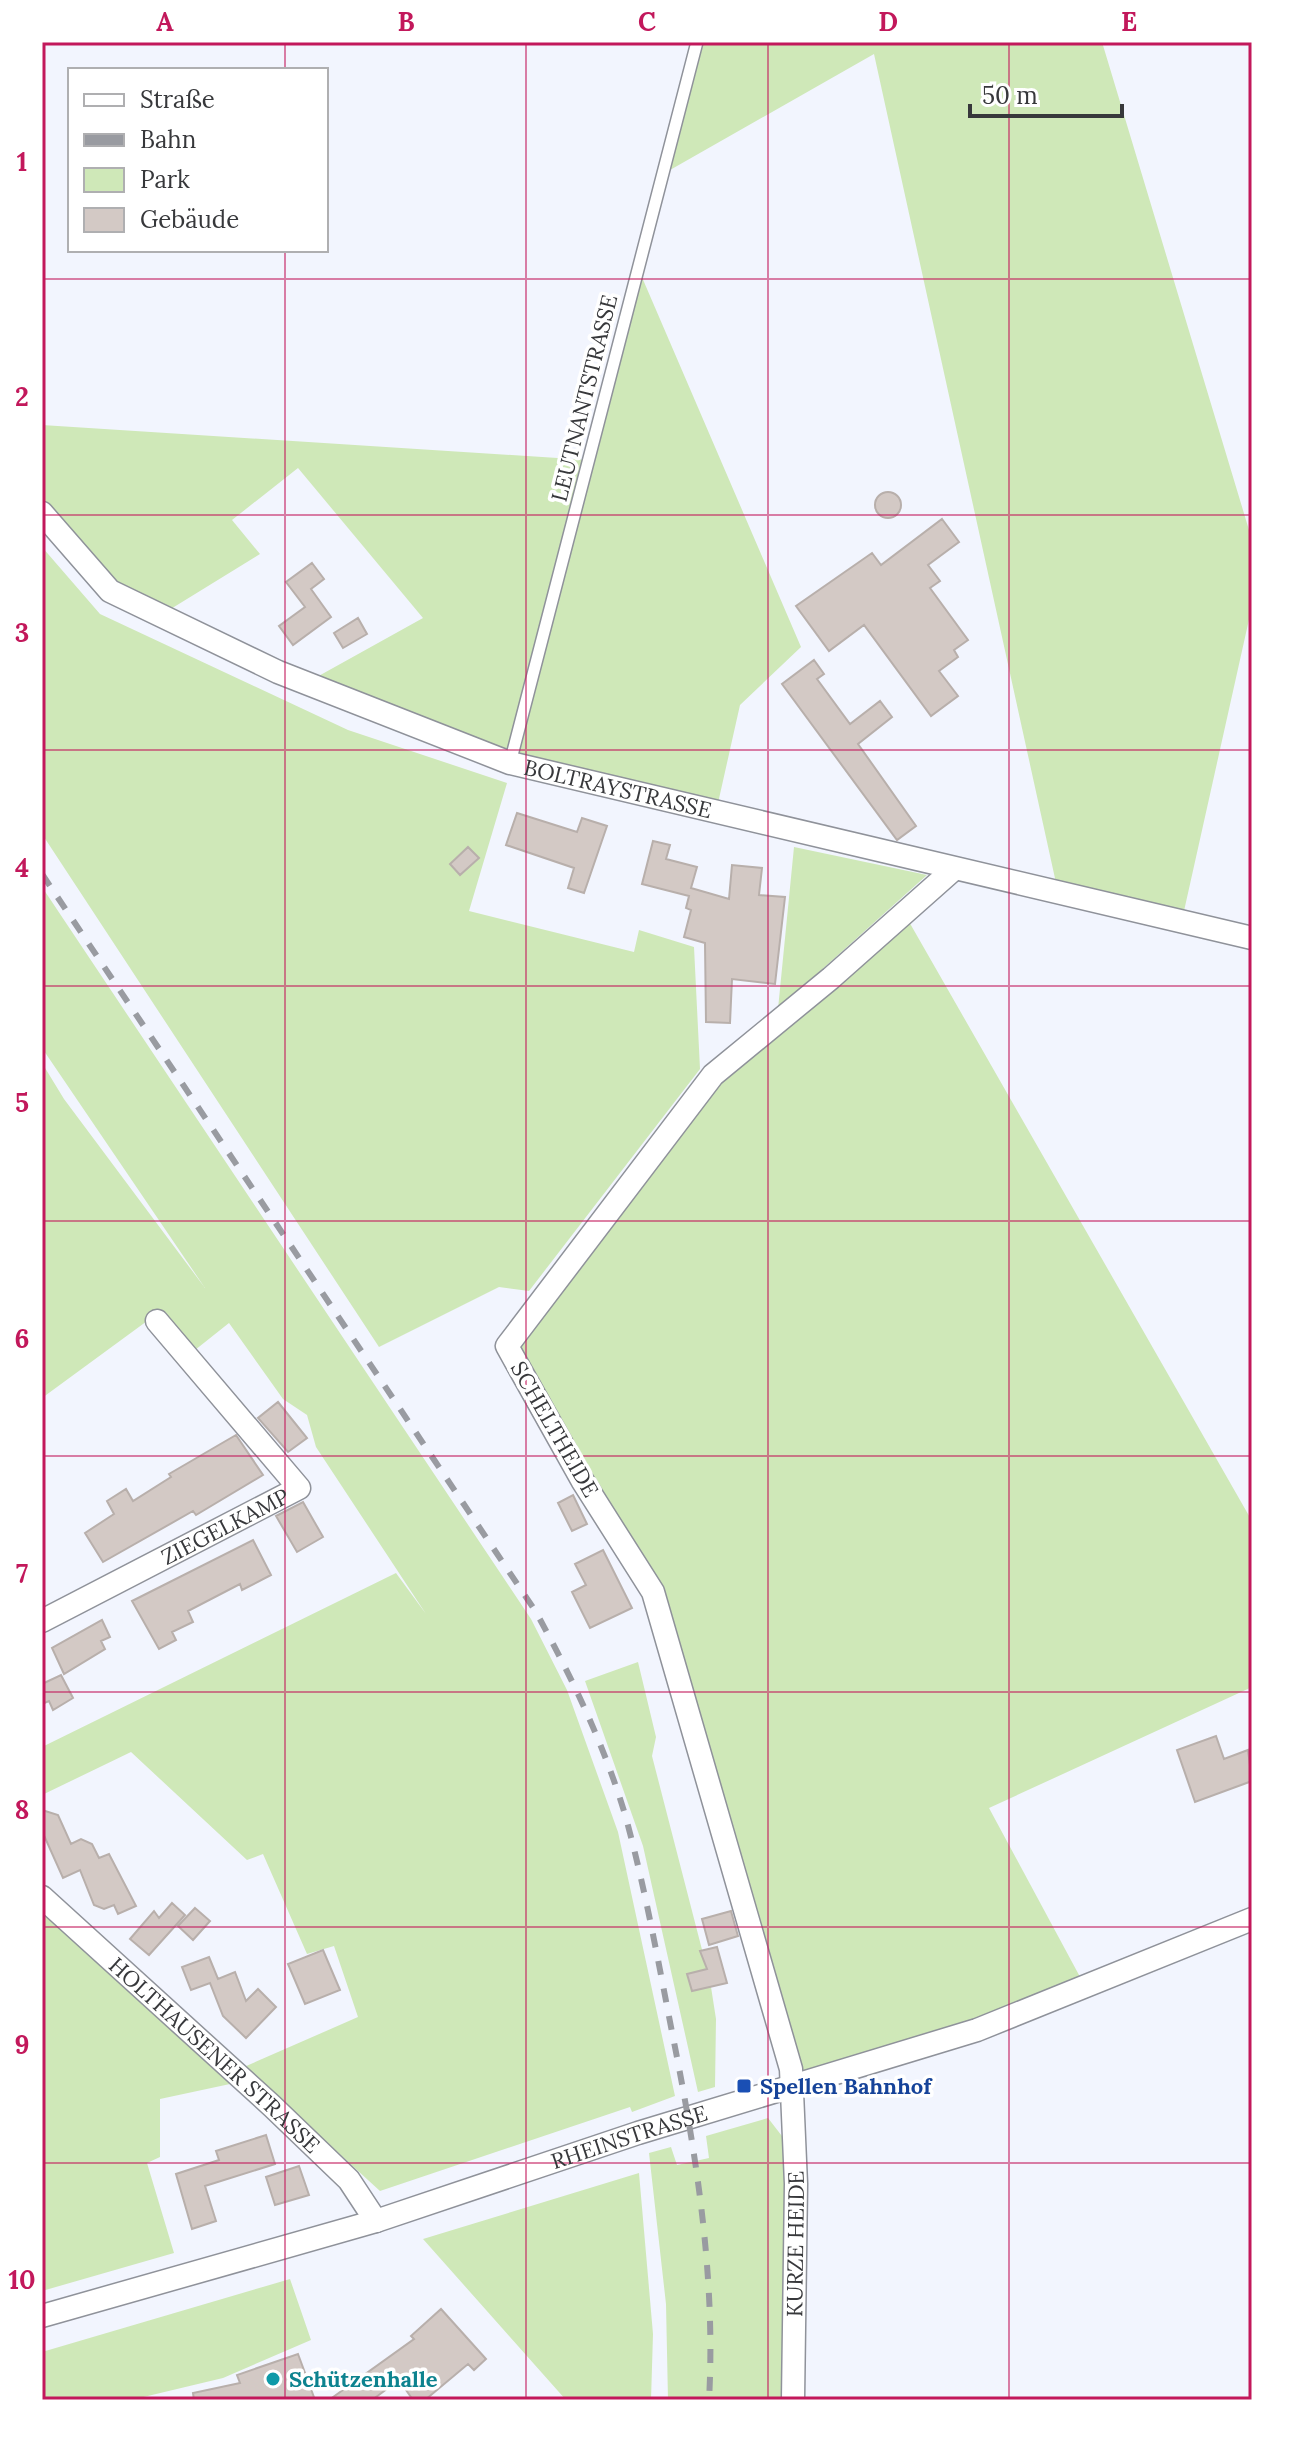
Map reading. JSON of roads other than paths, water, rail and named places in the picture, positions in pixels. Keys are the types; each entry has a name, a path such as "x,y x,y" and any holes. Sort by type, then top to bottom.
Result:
{"street":[{"name":"BOLTRAYSTRASSE","path":"42,513 110,591 278,672 510,763 1252,938"},
{"name":"SCHELTHEIDE","path":"793,2087 791,2069 653,1592 582,1480 507,1346 713,1075 831,978 954,869"},
{"name":"ZIEGELKAMP","path":"42,1621 299,1488 157,1321"},
{"name":"HOLTHAUSENER STRASSE","path":"42,1897 349,2180 376,2221"},
{"name":"RHEINSTRASSE","path":"42,2316 376,2221 638,2133 977,2030 1252,1919"},
{"name":"KURZE HEIDE","path":"793,2087 796,2184 793,2400"}],"lane":[{"name":"LEUTNANTSTRASSE","path":"510,763 697,42"}],"railway":[{"path":"42,874 536,1612 587,1713 618,1791 633,1844 689,2123 707,2261 709,2400"}],"place":[{"name":"Spellen Bahnhof","path":"744,2086"},
{"name":"Schützenhalle","path":"273,2379"}]}
